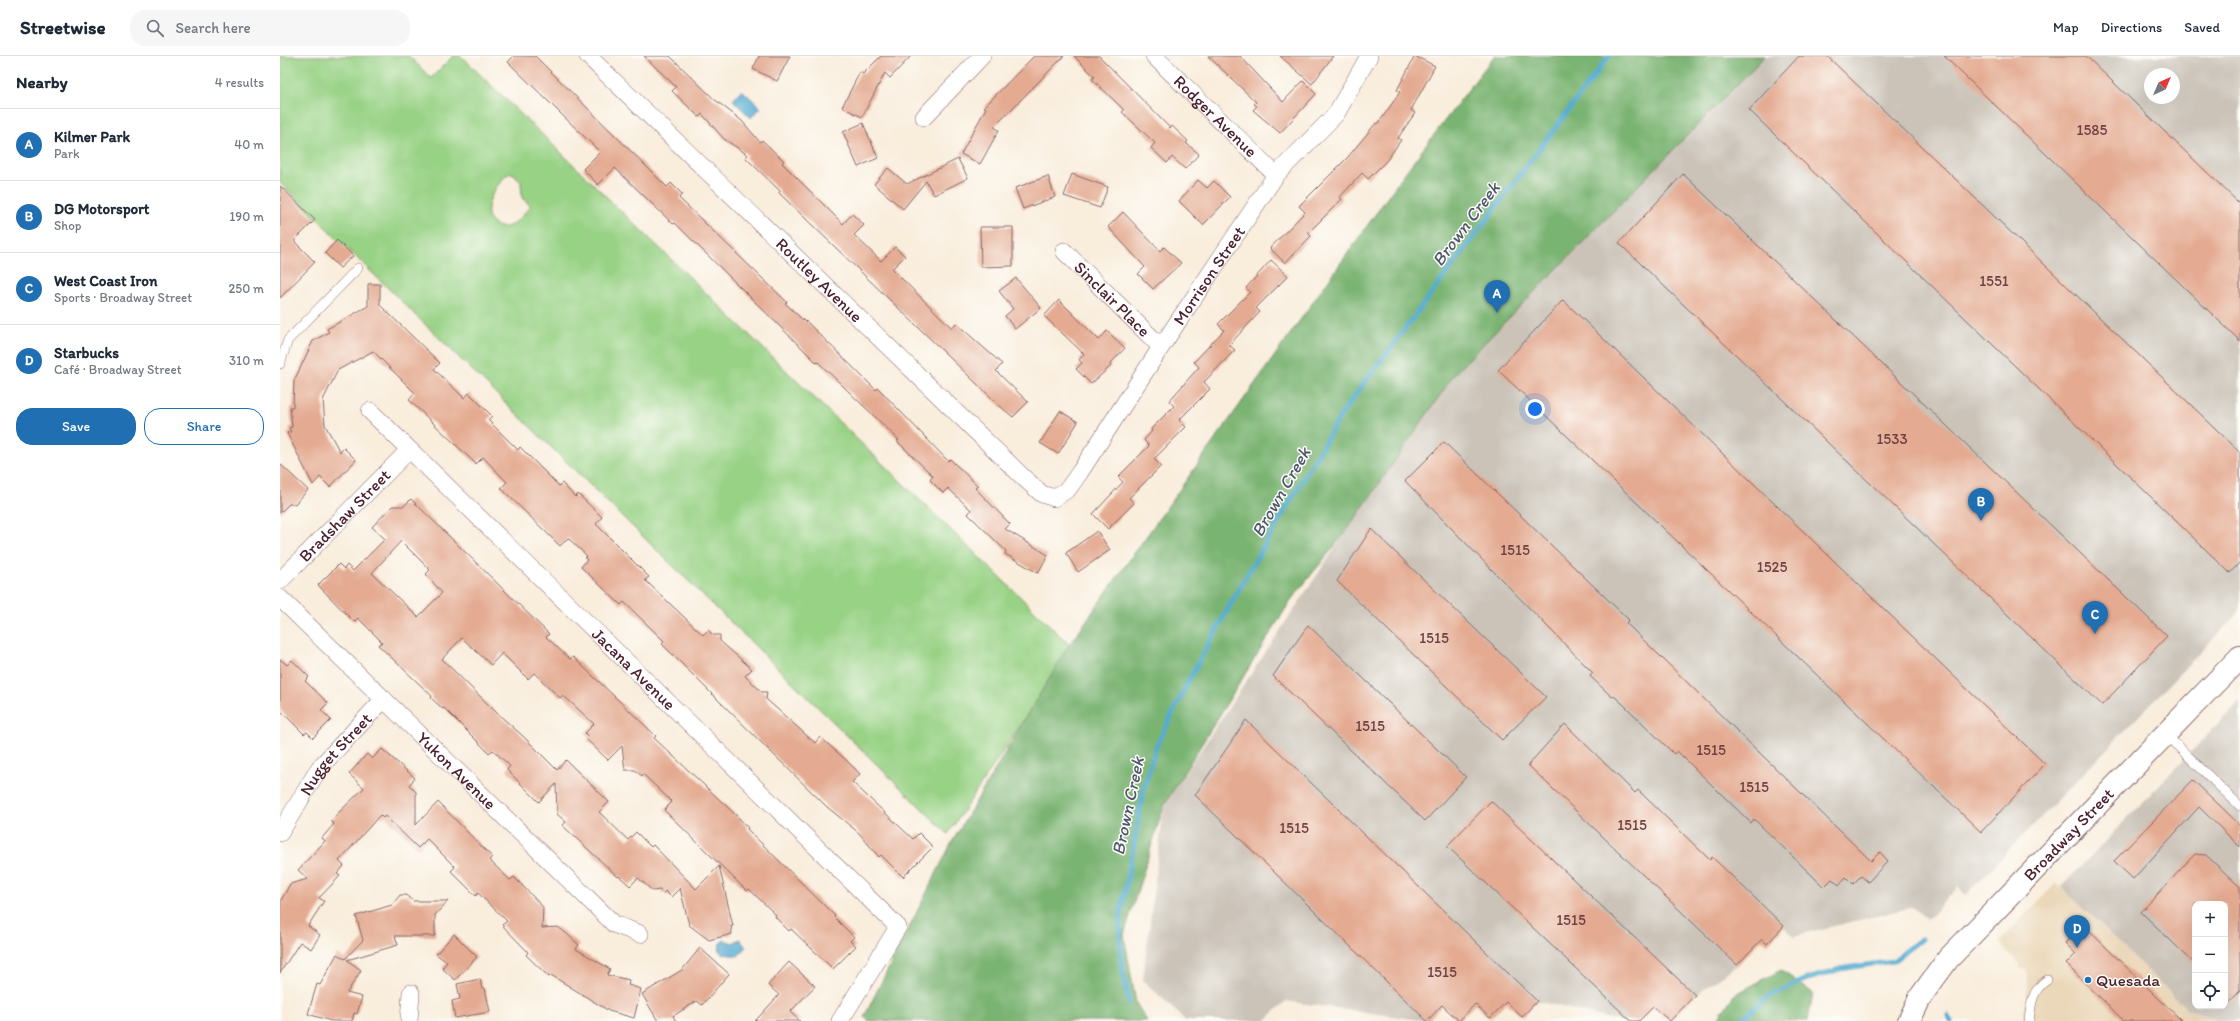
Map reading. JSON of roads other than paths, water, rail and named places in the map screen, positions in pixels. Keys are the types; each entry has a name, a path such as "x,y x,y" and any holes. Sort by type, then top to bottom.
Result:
{"main road":[{"name":"Broadway Street","path":"1909,1021 1921,996 1948,959 2240,657"}],"street":[{"name":"Routley Avenue","path":"588,56 1024,478 1042,494 1054,498"},
{"path":"924,117 982,56"},
{"name":"Rodger Avenue","path":"1154,56 1276,176"},
{"name":"Morrison Street","path":"1054,498 1063,493 1071,485 1276,176 1336,114 1369,56"},
{"name":"Sinclair Place","path":"1064,251 1161,348"},
{"name":"Jacana Avenue","path":"370,411 898,927 840,1021"},
{"name":"Bradshaw Street","path":"280,581 409,450"},
{"name":"Yukon Avenue","path":"280,598 614,924 640,934"},
{"name":"Nugget Street","path":"280,834 320,767 384,700"},
{"path":"409,1021 411,993"}],"lane":[{"path":"280,364 288,340 358,268"},
{"path":"2165,734 2240,806"},
{"path":"2030,1021 2032,998 2038,986 2047,980"}],"water":[{"path":"742,90 761,108 751,118 733,100"},
{"path":"740,939 746,948 738,956 723,954 719,951 720,943 724,940 733,943"}],"waterway":[{"name":"Brown Creek","path":"1129,1003 1121,961 1120,918 1145,783 1156,747 1193,672 1244,580 1342,413 1609,56"},
{"path":"1739,1021 1769,996 1805,980 1840,969 1893,961 1921,939"},
{"path":"1948,1016 1951,1021"}],"place":[{"name":"Kilmer Park","path":"1497,313"},
{"name":"DG Motorsport","path":"1981,521"},
{"name":"West Coast Iron","path":"2095,634"},
{"name":"Starbucks","path":"2077,948"},
{"name":"Quesada","path":"2088,980"}]}
